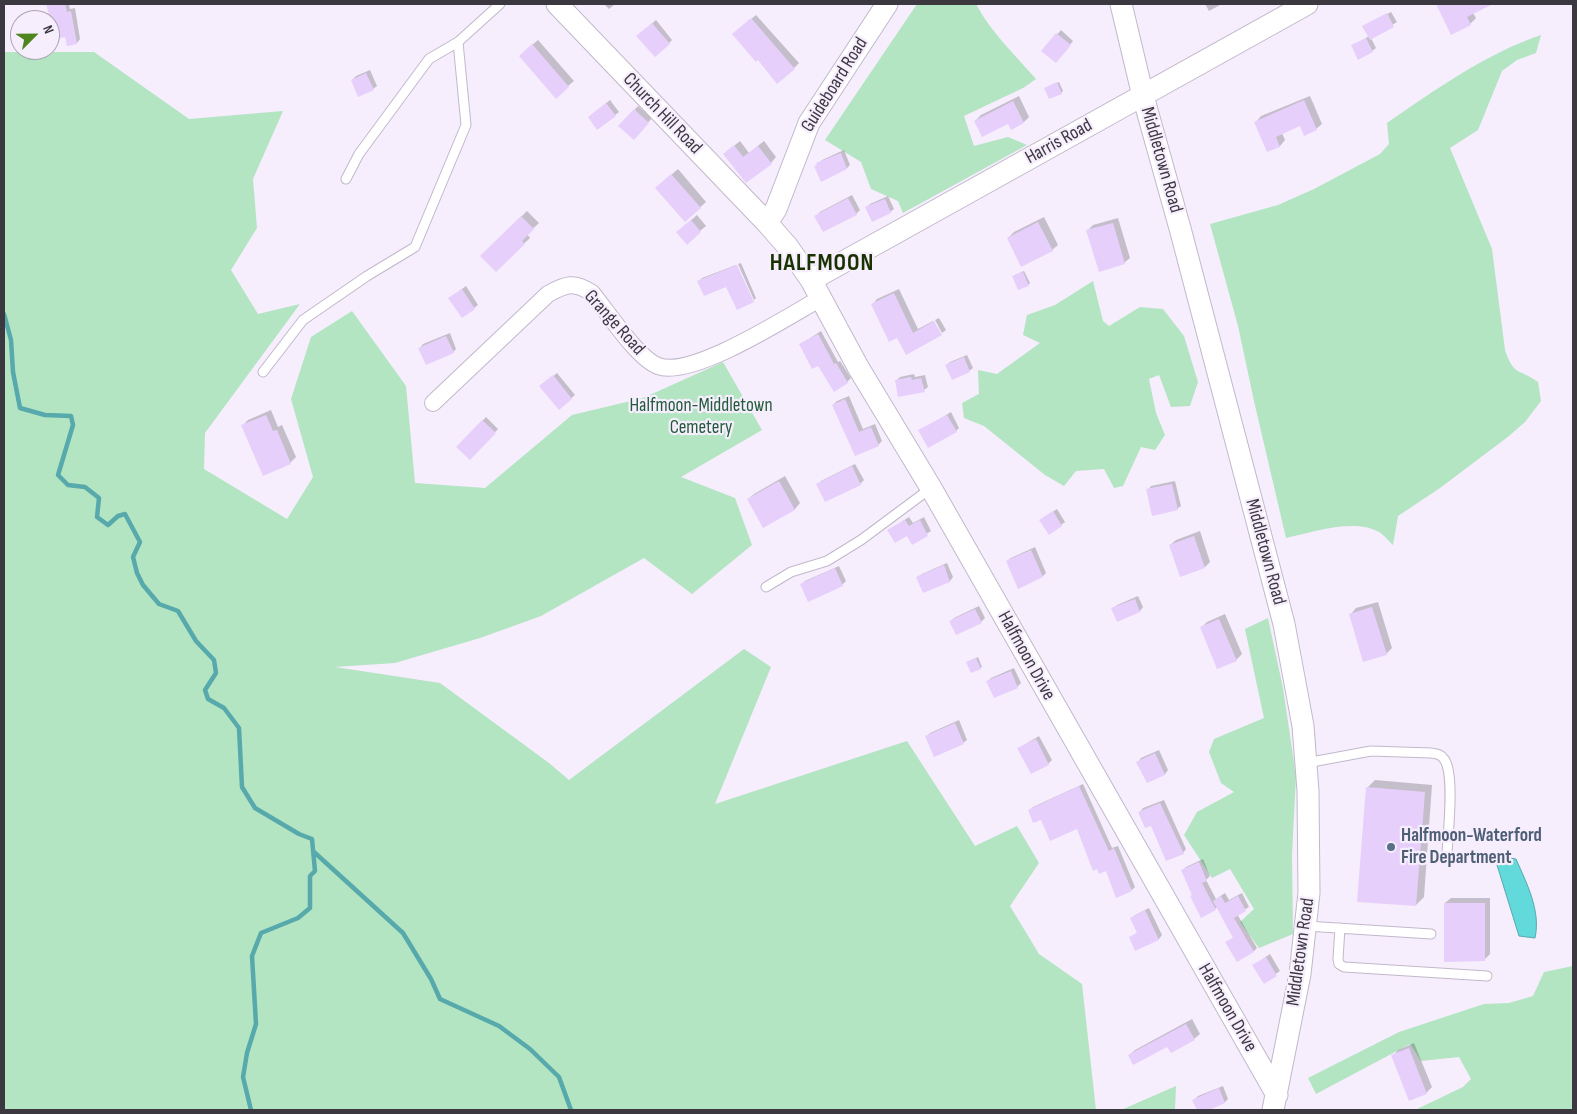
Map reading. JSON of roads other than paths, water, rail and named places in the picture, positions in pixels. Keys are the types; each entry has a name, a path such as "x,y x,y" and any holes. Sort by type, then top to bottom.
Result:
{"street":[{"name":"Church Hill Road","path":"557,4 767,223"},
{"name":"Guideboard Road","path":"767,223 776,209 809,123 887,4"},
{"name":"Middletown Road","path":"1121,4 1143,96 1182,232 1284,624 1302,726 1308,791 1309,893 1300,974 1278,1105"},
{"name":"Harris Road","path":"811,280 1307,4"},
{"name":"Halfmoon Drive","path":"767,223 788,248 822,298 858,367 931,488 1278,1105"},
{"name":"Grange Road","path":"433,403 548,294 561,287 574,284 584,287 592,293 646,360 657,366 669,369 700,362 728,350 822,298"}],"lane":[{"path":"346,179 359,154 429,60 458,42 500,4"},
{"path":"263,372 304,320 367,276 415,248 466,125 458,42"},
{"path":"766,587 791,572 827,562 861,540 931,488"},
{"path":"1306,763 1371,751 1440,754 1445,760 1450,773 1447,853"},
{"path":"1306,926 1431,934"},
{"path":"1340,928 1338,959 1339,964 1344,967 1487,976"}],"water":[{"path":"1503,857 1516,859 1532,898 1536,918 1535,938 1519,936 1497,865"}],"waterway":[{"path":"4,314 11,340 13,372 20,408 45,415 71,416 73,425 58,475 68,485 85,487 99,498 97,517 108,525 118,516 125,514 140,542 133,557 137,573 143,585 159,604 178,611 196,641 214,660 216,673 205,690 208,699 224,708 239,728 242,787 255,808 299,834 312,839 315,871 310,876 310,908 298,918 261,933 252,956 256,1024 247,1053 243,1077 251,1110"},
{"path":"314,852 403,933 431,979 440,999 499,1026 530,1049 559,1077 571,1110"}],"place":[{"name":"Halfmoon-Waterford Fire Department","path":"1391,847"}],"district":[{"name":"HALFMOON","path":"822,264"}],"park label":[{"name":"Halfmoon-Middletown Cemetery","path":"701,417"}]}
